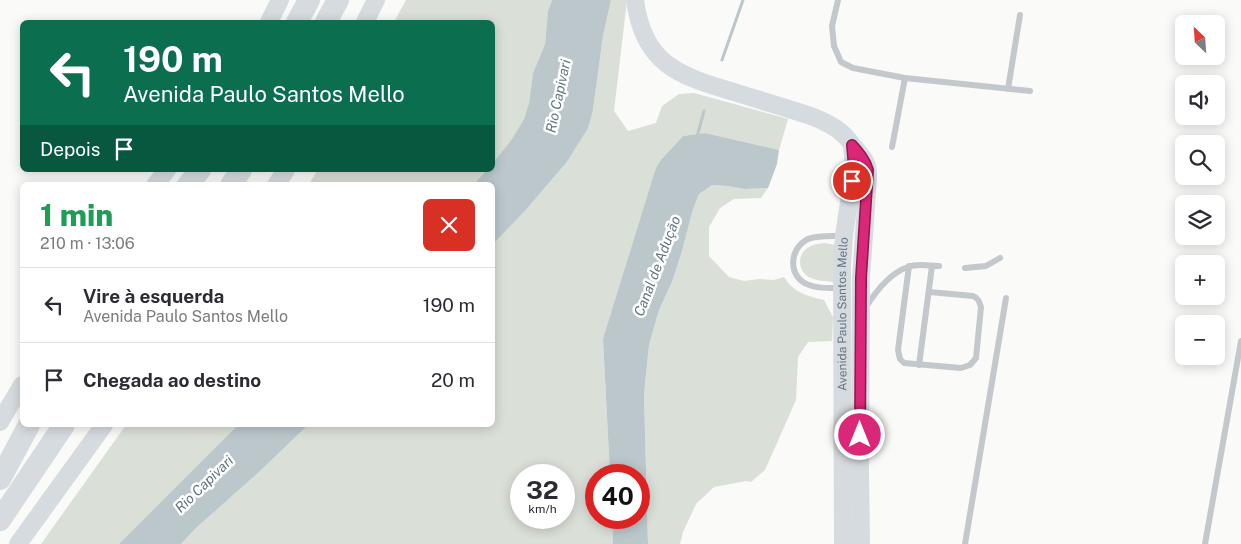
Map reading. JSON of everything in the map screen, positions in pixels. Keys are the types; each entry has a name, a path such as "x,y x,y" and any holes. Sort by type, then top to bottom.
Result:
{"highway":[{"path":"299,20 309,0"},
{"path":"327,20 338,0"},
{"path":"190,182 198,172"},
{"path":"0,479 28,427"},
{"path":"0,520 63,427"}],"street":[{"path":"270,20 280,0"},
{"path":"366,20 376,0"},
{"name":"Avenida Paulo Santos Mello","path":"635,0 642,30 651,48 662,61 674,70 708,84 824,121 846,136 866,163 868,170 861,269 861,320 851,471 843,544"},
{"name":"Avenida Paulo Santos Mello","path":"852,145 854,168 844,236 842,320 851,471 861,544"},
{"path":"157,182 165,172"},
{"path":"844,236 864,237"},
{"path":"842,320 849,310 853,310 861,320"},
{"path":"0,422 20,388"},
{"path":"18,544 103,427"}],"lane":[{"path":"838,0 832,26 834,46 841,62 853,68 905,78 1030,91"},
{"path":"1008,88 1020,15"},
{"path":"892,147 905,78"},
{"path":"842,288 808,285 798,279 793,269 793,255 799,246 808,239 823,236 844,236"},
{"path":"965,268 986,266 1000,258"},
{"path":"861,320 871,298 894,274 909,266 936,266 929,292 919,365"},
{"path":"909,266 898,350 900,359 904,363 919,365 962,368 970,365 976,358 981,307 977,298 929,292"},
{"path":"965,544 1006,298"},
{"path":"1204,544 1241,341"}],"shaded area":[{"path":"406,0 552,0 548,11 545,44 533,73 529,103 524,119 512,139 495,160 495,20 395,20"},
{"path":"611,0 627,0 614,111 628,131 656,123 662,106 679,94 694,93 788,119 779,150 705,133 683,136 671,149 603,339 609,464 585,464 585,529 612,529 613,544 181,544 306,427 495,427 495,242 524,212 566,163 593,110 603,36"},
{"path":"317,172 485,172 476,182 310,182"},
{"path":"712,185 744,189 768,188 761,198 734,199 720,208 709,227 709,256 729,277 744,281 774,280 784,277 797,290 824,300 833,317 832,341 808,342 798,357 796,400 765,470 751,482 746,481 714,487 696,504 683,532 680,544 648,544 648,529 650,529 650,464 646,464 644,394 649,345 659,310 672,282 693,208 699,194"},
{"path":"816,244 836,245 833,282 809,277 803,272 800,265 802,253 805,250"},
{"path":"125,427 236,427 119,544 41,544"}],"water":[{"name":"Rio Capivari","path":"552,0 611,0 603,36 593,110 588,128 566,163 524,212 495,242 495,182 476,182 485,172 495,172 495,160 512,139 524,119 529,103 533,73 545,44 548,11"},
{"name":"Canal de Adução","path":"705,133 779,150 777,164 768,188 744,189 712,185 699,194 672,282 659,310 649,345 644,394 646,464 609,464 603,339 656,168 683,136"},
{"name":"Rio Capivari","path":"236,427 306,427 181,544 119,544"},
{"path":"612,529 648,529 648,544 613,544"}],"waterway":[{"path":"722,60 743,0"},
{"path":"697,137 704,111"}],"route":[{"path":"852,181 854,168 852,145 862,156 868,170 861,278 860,435"}]}
